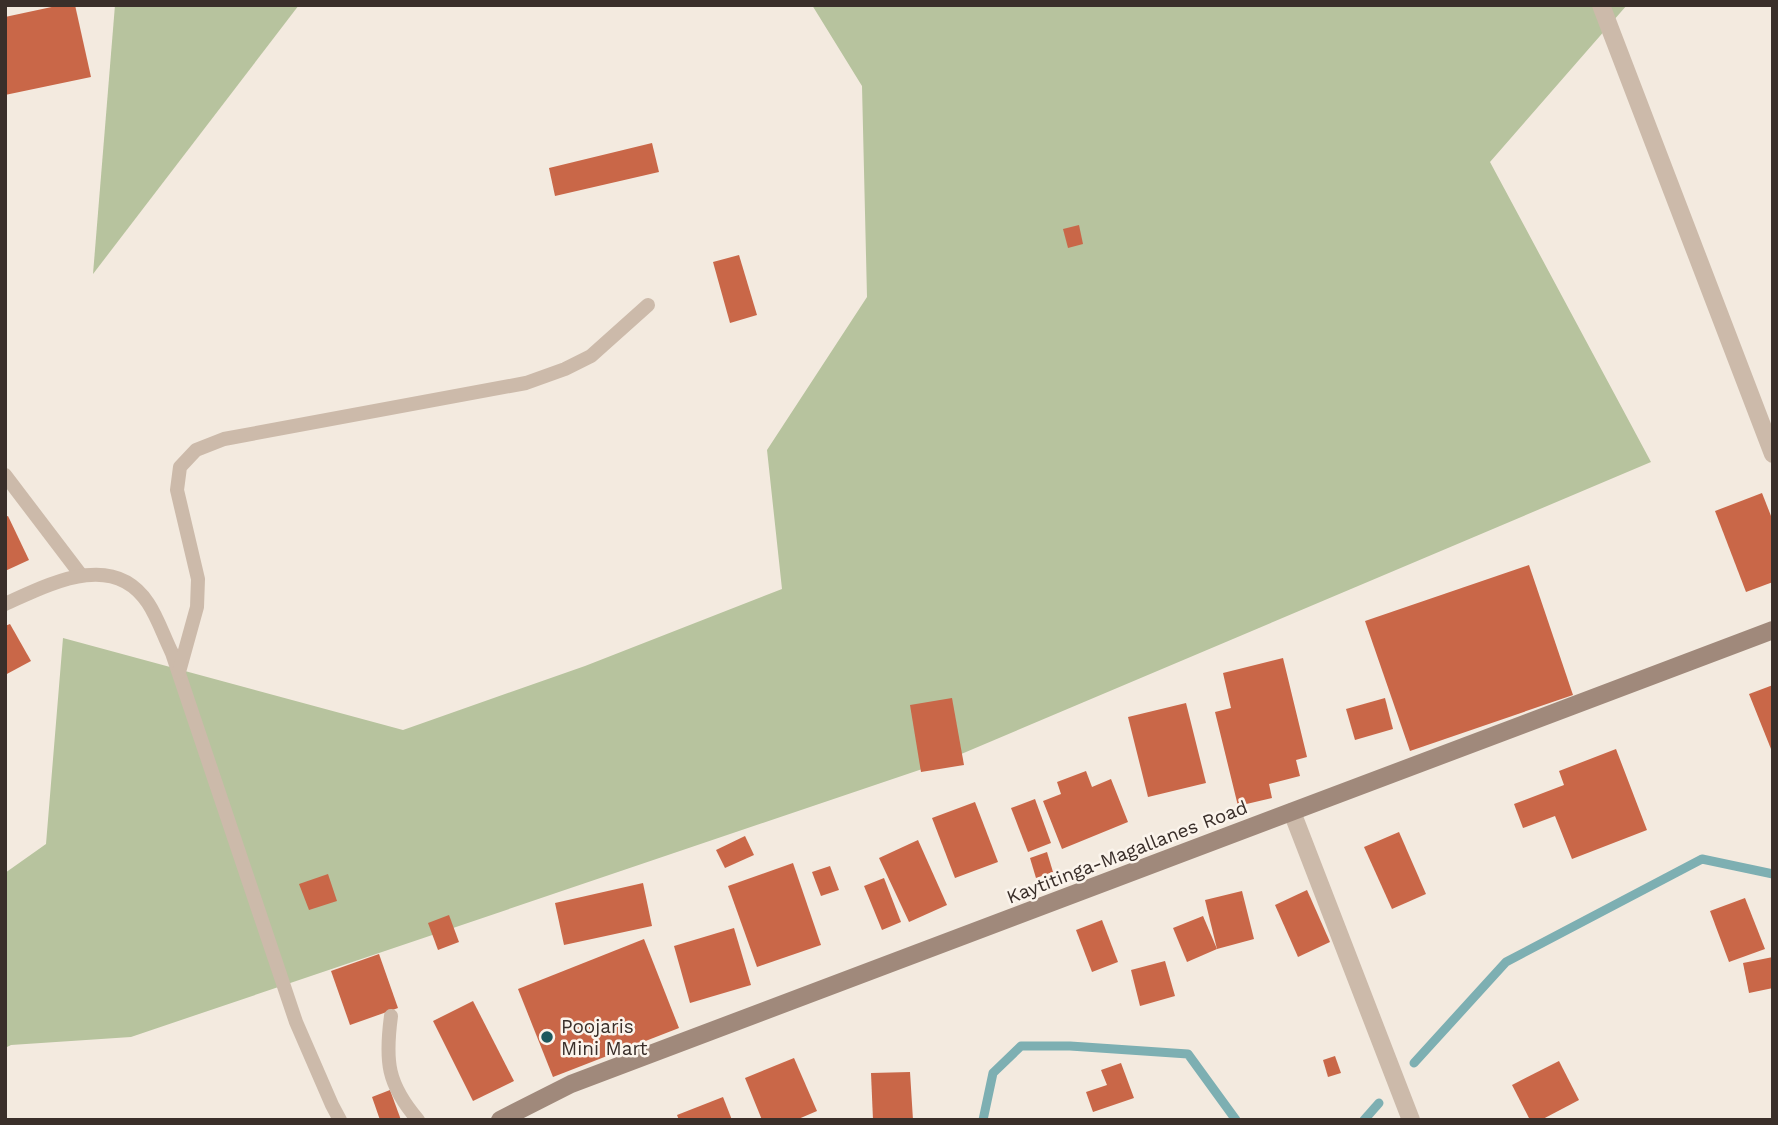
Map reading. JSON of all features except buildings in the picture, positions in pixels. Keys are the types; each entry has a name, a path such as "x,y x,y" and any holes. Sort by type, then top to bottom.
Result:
{"main road":[{"name":"Kaytitinga-Magallanes Road","path":"500,1120 571,1084 1773,630"}],"street":[{"path":"1601,5 1773,454"},
{"path":"1292,812 1410,1120"}],"lane":[{"path":"179,672 197,607 198,579 177,490 180,467 195,450 224,439 526,383 591,356 648,305"},
{"path":"5,475 82,575"},
{"path":"5,604 56,582 82,575 105,575 128,582 148,603 179,672 296,1022 340,1120"},
{"path":"391,1016 387,1043 391,1077 405,1104 418,1120"}],"green space":[{"path":"115,5 299,5 93,274"},
{"path":"812,5 1627,5 1490,162 1651,462 940,763 131,1037 11,1045 5,1048 5,873 46,844 63,638 403,730 585,666 782,589 767,450 867,297 862,86"}],"waterway":[{"path":"1414,1063 1506,962 1702,859 1773,874"},
{"path":"983,1120 993,1073 1021,1046 1070,1046 1188,1054 1236,1120"},
{"path":"1364,1120 1379,1103"}],"place":[{"name":"Poojaris Mini Mart","path":"547,1037"}]}
